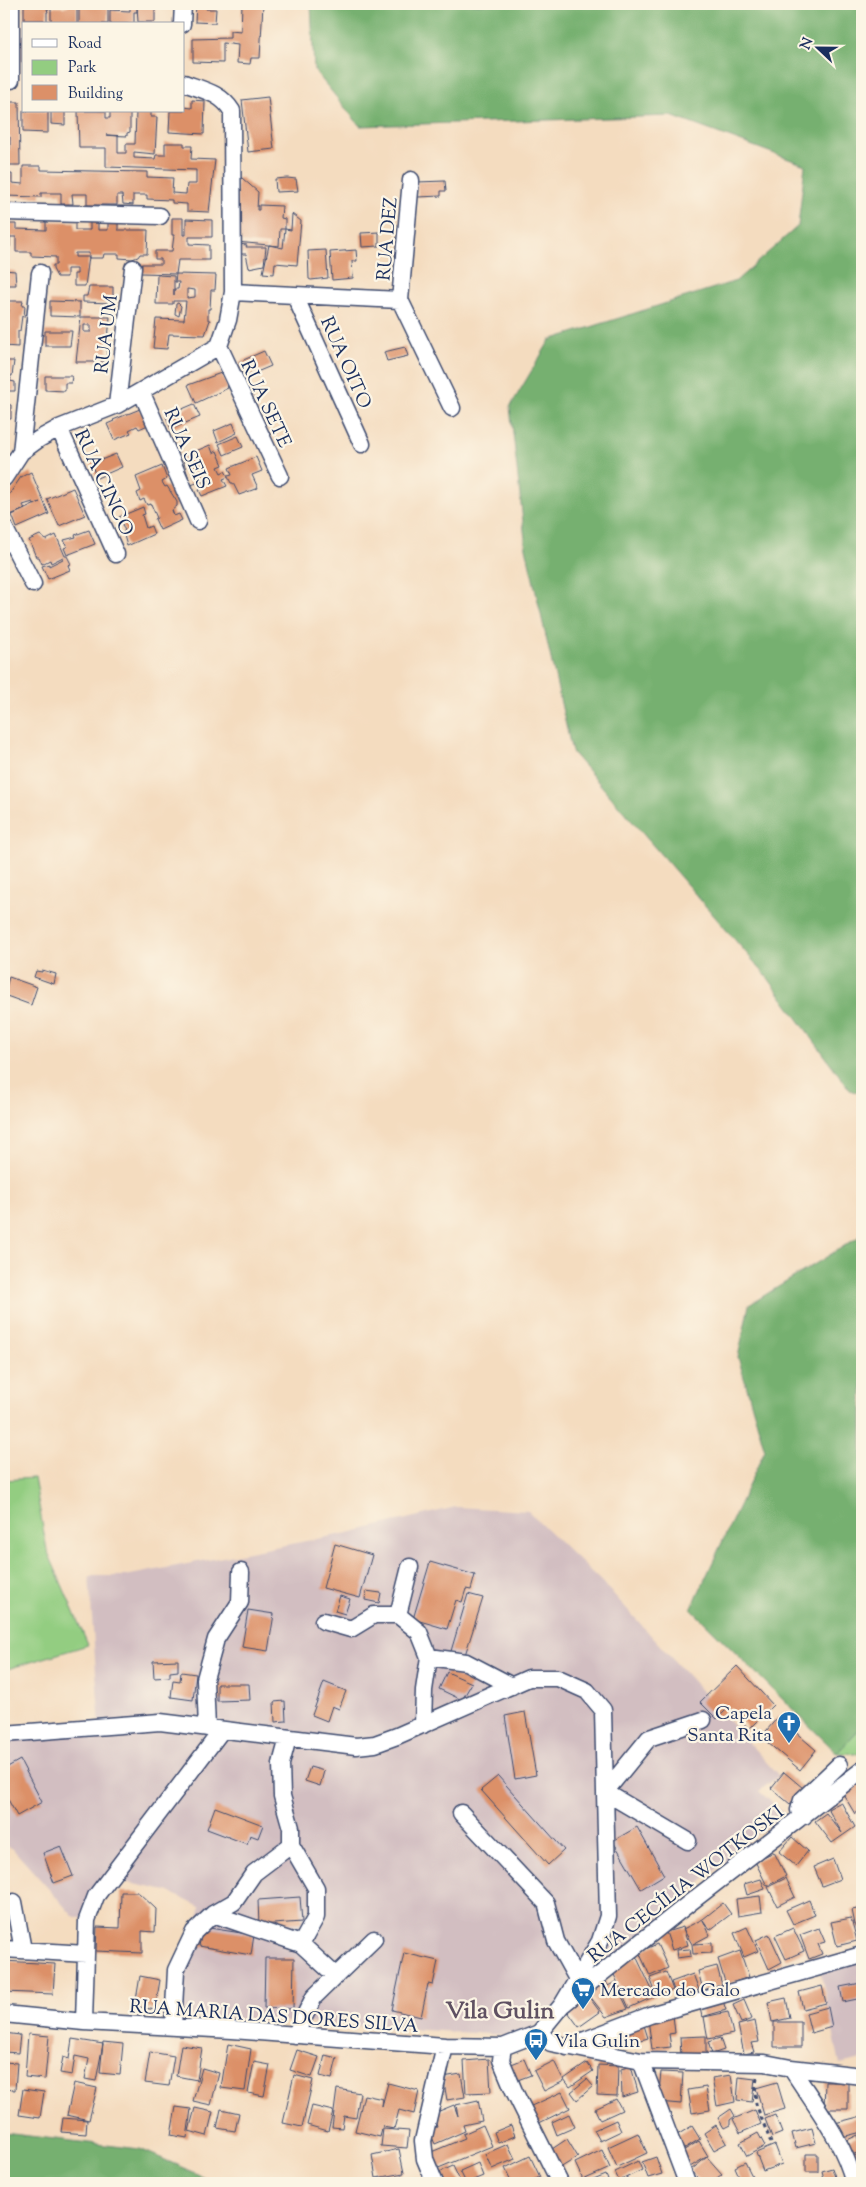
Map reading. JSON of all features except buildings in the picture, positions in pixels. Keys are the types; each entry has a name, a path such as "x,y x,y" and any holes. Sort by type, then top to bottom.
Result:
{"street":[{"path":"11,4 13,80"},
{"path":"182,22 183,4"},
{"path":"4,478 21,452 58,428 117,405 204,357 218,346 228,320 233,292 232,111 226,101 214,94 185,83"},
{"name":"RUA DEZ","path":"400,300 411,180"},
{"path":"4,212 160,216"},
{"name":"RUA UM","path":"117,405 133,268"},
{"path":"21,452 40,273"},
{"path":"233,292 400,300 452,408"},
{"name":"RUA OITO","path":"295,296 362,444"},
{"name":"RUA SETE","path":"218,346 280,476"},
{"name":"RUA SEIS","path":"141,391 198,521"},
{"name":"RUA CINCO","path":"58,428 116,554"},
{"path":"4,527 33,584"},
{"path":"398,1616 410,1567"},
{"path":"84,2022 87,1920 96,1896 214,1729 205,1679 216,1639 240,1602 241,1572"},
{"path":"324,1621 351,1629 374,1616 398,1616 419,1632 429,1657 424,1690 423,1725"},
{"path":"429,1657 466,1662 512,1686"},
{"path":"4,1734 160,1722 356,1746 376,1744 529,1678 558,1678 587,1691 604,1710 608,1916 600,1941 562,2005"},
{"path":"605,1792 649,1738 703,1720"},
{"path":"288,1738 281,1764 282,1796 291,1828 291,1846 316,1888 316,1918 301,1944"},
{"path":"804,1816 799,1810 802,1800 839,1765"},
{"name":"RUA CECÍLIA WOTKOSKI","path":"538,2033 562,2005 687,1905 862,1770"},
{"path":"605,1792 688,1841"},
{"path":"461,1813 546,1903 556,1941 578,1978"},
{"path":"173,2027 176,1970 194,1932 213,1914 234,1902 254,1873 291,1846"},
{"path":"14,1902 22,1950"},
{"path":"213,1914 301,1944 336,1976"},
{"path":"295,2035 314,1997 374,1939"},
{"path":"4,1949 86,1954"},
{"path":"567,2047 650,2015 862,1955"},
{"name":"RUA MARIA DAS DORES SILVA","path":"4,2014 84,2022 444,2046 503,2047 538,2033"},
{"path":"538,2033 551,2043 641,2061 758,2063 862,2076"},
{"path":"435,2183 425,2159 423,2141 444,2046"},
{"path":"503,2047 502,2060 514,2091 560,2183"},
{"path":"641,2061 687,2183"},
{"path":"791,2068 839,2143 852,2172 854,2183"}],"path":[{"path":"758,2063 755,2091 756,2104 771,2143"}],"shaded area":[{"path":"456,1507 528,1511 606,1586 779,1776 759,1791 786,1815 758,1833 523,2036 175,2015 181,1965 197,1933 200,1907 167,1891 109,1879 87,1920 73,1916 12,1848 4,1846 4,1734 100,1727 89,1576 125,1576 348,1533"},
{"path":"862,1956 862,2059 840,2064 819,1966"}],"green space":[{"path":"311,4 862,4 862,1094 850,1090 768,978 572,752 526,548 510,407 550,340 736,281 798,226 805,165 671,116 360,126 314,70"},
{"path":"862,1235 862,1726 837,1753 691,1609 765,1450 738,1357 749,1305"},
{"path":"34,1478 47,1550 88,1645 4,1670 4,1480"},
{"path":"862,1726 862,1754 837,1753"},
{"path":"4,2133 140,2149 218,2183 4,2183"}],"place":[{"name":"Capela Santa Rita","path":"789,1744"},
{"name":"Mercado do Galo","path":"583,2010"},
{"name":"Vila Gulin","path":"536,2061"}],"district":[{"name":"Vila Gulin","path":"500,2010"}]}
